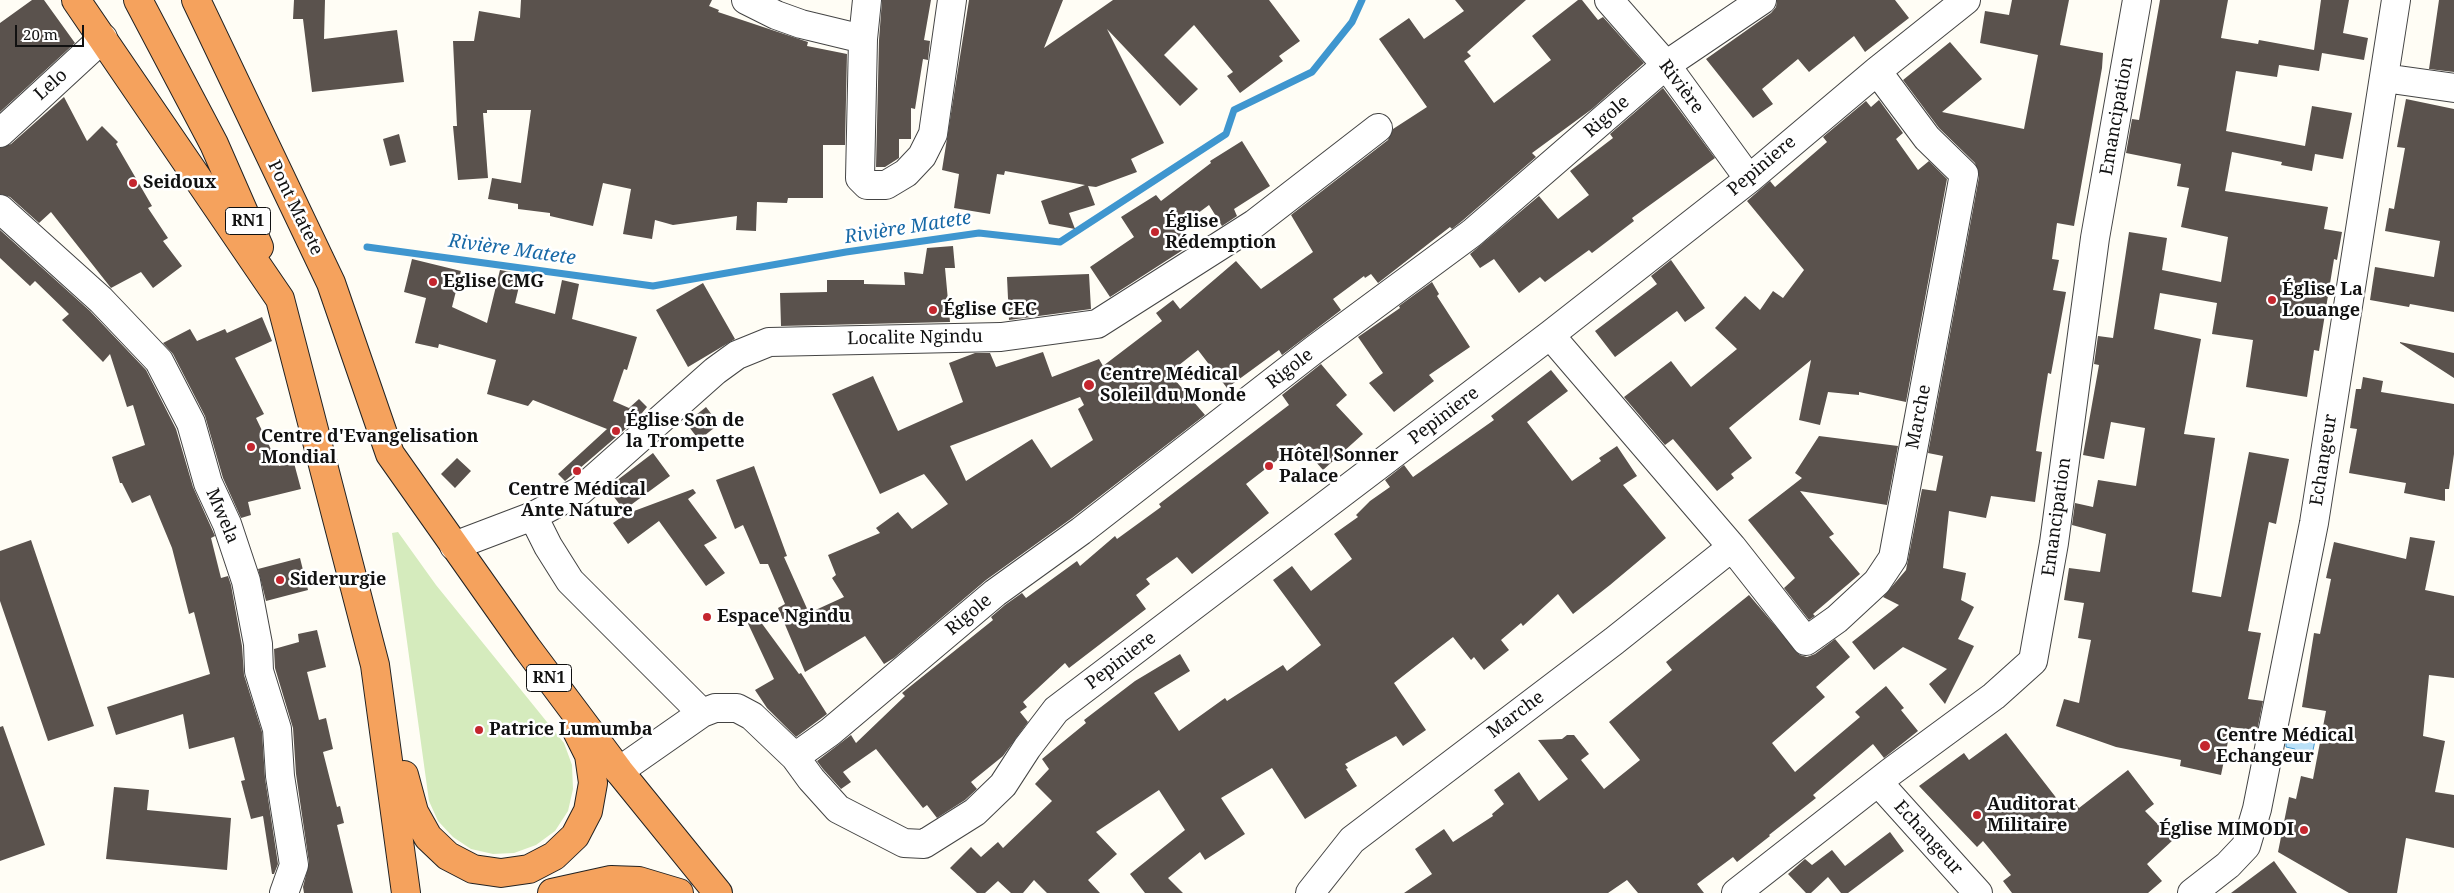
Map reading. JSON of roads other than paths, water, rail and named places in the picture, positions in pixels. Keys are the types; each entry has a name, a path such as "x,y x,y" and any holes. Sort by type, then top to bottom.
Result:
{"highway":[{"path":"76,0 280,299"},
{"name":"RN1","path":"138,0 214,144 237,194 280,299 375,665 406,893"},
{"name":"Pont Matete","path":"196,0 331,283 390,454 454,546"},
{"name":"RN1","path":"454,546 526,648 620,771 718,893"},
{"path":"375,665 414,812 428,837 448,856 473,869 501,873 529,869 554,856 575,836 588,811 593,783 589,755 526,648"},
{"path":"552,893 611,880 639,881 679,893"}],"street":[{"path":"746,0 776,15 801,24 863,39"},
{"path":"868,0 863,39 860,178 866,185 886,185 906,172 922,156 932,134 952,0"},
{"name":"Rivière","path":"1609,0 1666,66 1749,179"},
{"name":"Rigole","path":"795,757 830,732 995,594 1081,532 1315,349 1472,233 1666,66 1762,0"},
{"name":"Pepiniere","path":"795,757 810,779 838,809 904,843 924,844 976,812 1003,786 1027,748 1056,710 1550,336 1749,179 1877,71 1966,0"},
{"name":"Emancipation","path":"1736,893 1878,782 1994,696 2033,661 2054,543 2095,238 2137,0"},
{"name":"Echangeur","path":"2192,893 2228,865 2246,846 2257,809 2314,523 2396,0"},
{"name":"Lelo","path":"0,133 103,38"},
{"name":"Marche","path":"1550,336 1732,547 1806,641 1837,619 1876,582 1893,558 1964,174 1927,138 1877,71"},
{"path":"2384,78 2454,88"},
{"name":"Localite Ngindu","path":"454,546 533,516 580,491 715,371 737,355 769,342 1001,337 1097,324 1254,224 1378,128"},
{"name":"Mwela","path":"0,209 101,300 159,362 191,423 208,483 227,524 246,582 258,644 259,672 277,729 280,776 294,866 284,893"},
{"path":"533,516 548,546 570,581 702,713"},
{"name":"Marche","path":"1310,893 1352,840 1614,641 1732,547"},
{"path":"620,771 702,713 715,708 736,708 752,716 795,757"},
{"name":"Echangeur","path":"1878,782 1978,893"}],"water":[{"path":"2317,731 2312,755 2296,758 2295,749 2286,747 2286,740 2291,734"}],"waterway":[{"name":"Rivière Matete","path":"367,247 653,286 846,252 979,233 1060,242 1226,134 1234,110 1312,72 1352,22 1362,0"}],"place":[{"name":"Seidoux","path":"133,183"},
{"name":"Église Rédemption","path":"1155,232"},
{"name":"Eglise CMG","path":"433,282"},
{"name":"Église La Louange","path":"2272,300"},
{"name":"Église CEC","path":"933,310"},
{"name":"Centre Médical Soleil du Monde","path":"1089,385"},
{"name":"Église Son de la Trompette","path":"616,431"},
{"name":"Centre d'Evangelisation Mondial","path":"251,447"},
{"name":"Hôtel Sonner Palace","path":"1269,466"},
{"name":"Centre Médical Ante Nature","path":"577,471"},
{"name":"Siderurgie","path":"280,580"},
{"name":"Espace Ngindu","path":"707,617"},
{"name":"Patrice Lumumba","path":"479,730"},
{"name":"Centre Médical Echangeur","path":"2205,746"},
{"name":"Auditorat Militaire","path":"1977,815"},
{"name":"Église MIMODI","path":"2304,830"}]}
